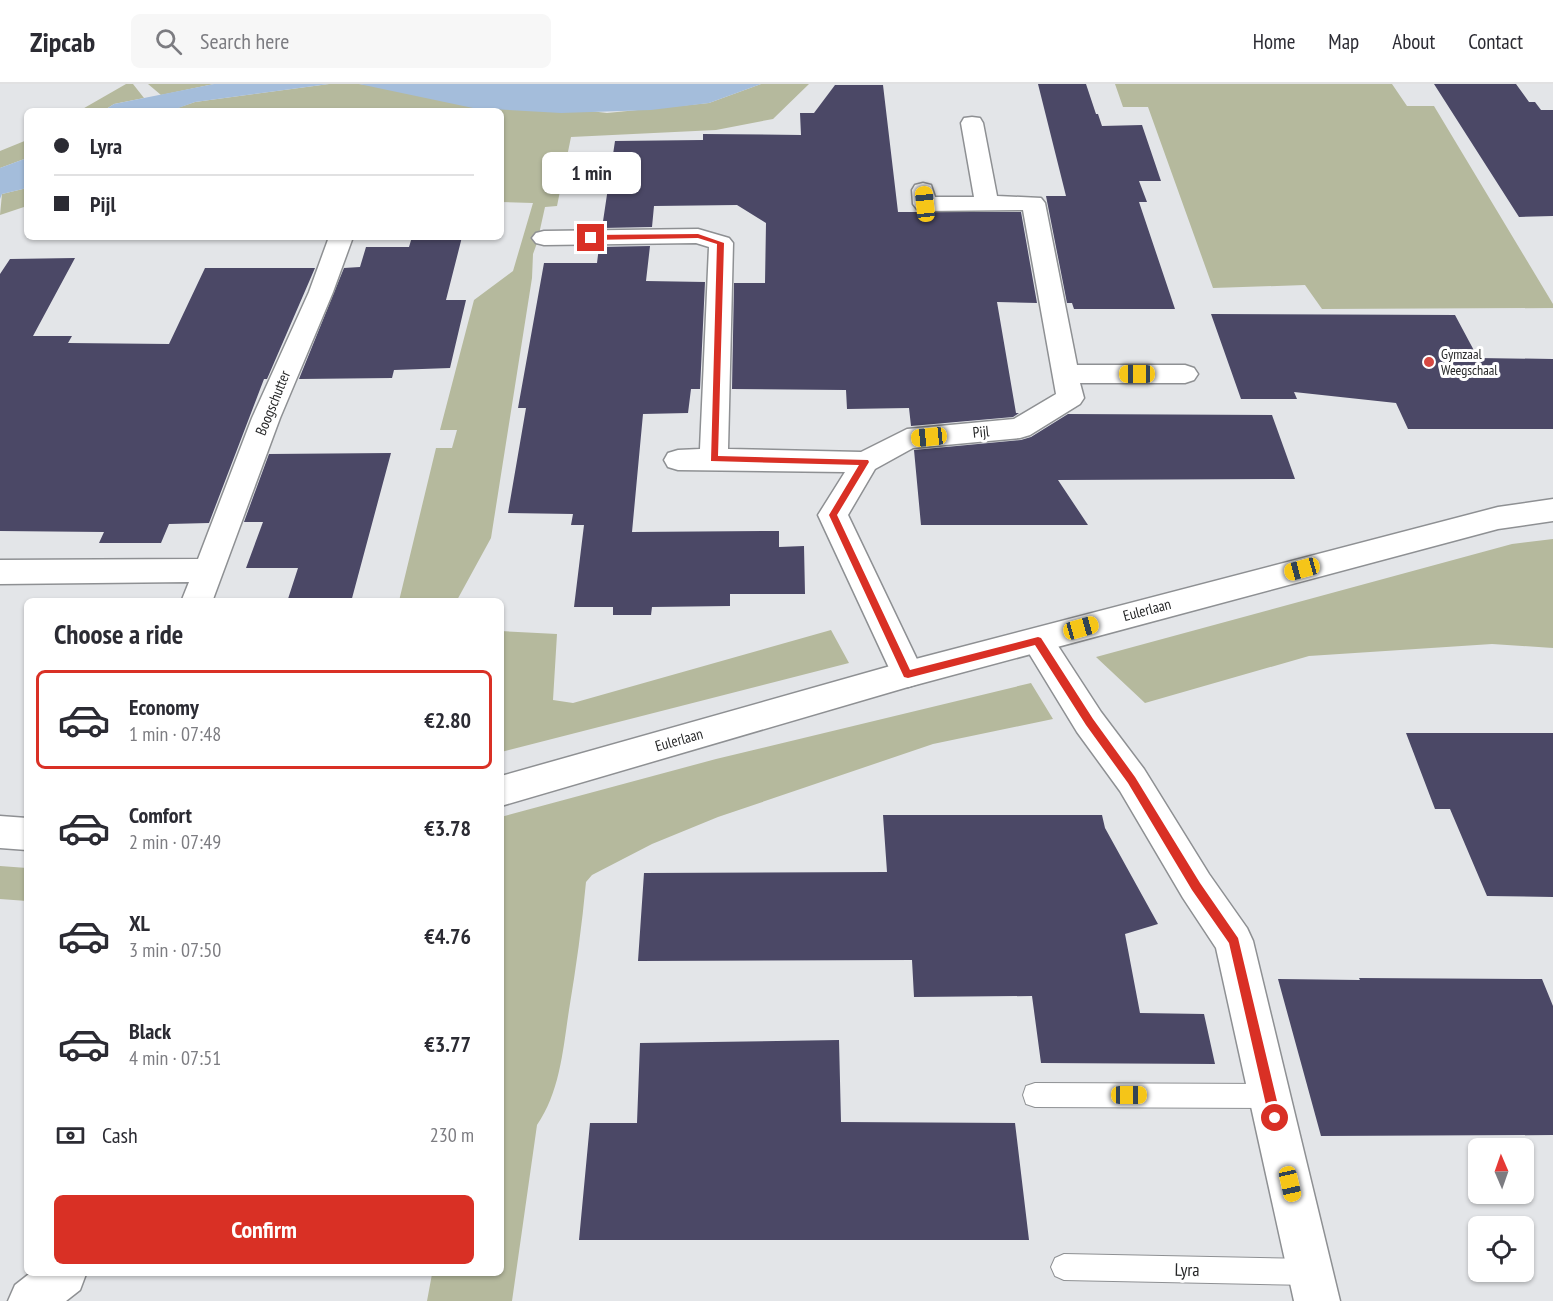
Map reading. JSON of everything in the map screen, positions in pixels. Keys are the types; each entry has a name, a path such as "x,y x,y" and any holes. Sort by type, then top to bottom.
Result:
{"street":[{"path":"972,123 987,203"},
{"name":"Pijl","path":"678,460 865,462 907,439 1020,428 1070,398 1033,203 925,204 923,190"},
{"path":"544,238 698,236 721,243 714,459"},
{"name":"Boogschutter","path":"198,598 266,417 321,292 340,240"},
{"path":"1066,374 1185,374"},
{"path":"865,462 833,515 908,674"},
{"name":"Eulerlaan","path":"504,790 908,674 1498,518 1553,510"},
{"path":"0,572 209,570"},
{"name":"Lyra","path":"1038,641 1089,722 1132,780 1196,886 1234,941 1313,1287"},
{"path":"0,832 24,834"},
{"path":"31,1301 62,1276"}],"lane":[{"path":"1035,1095 1270,1096"},
{"name":"Lyra","path":"1064,1267 1313,1287"}],"green space":[{"path":"126,84 133,84 144,98 114,104 108,108 84,108"},
{"path":"148,84 214,84 161,95"},
{"path":"329,84 359,84 607,113 709,103 761,84 809,84 773,119 716,130 571,137 557,206 545,207 533,254 532,278 491,538 458,598 400,598 436,448 452,448 457,430 440,430 474,300 513,271 533,203 504,202 504,108 177,108 195,102"},
{"path":"1115,84 1392,84 1407,106 1434,106 1553,304 1553,308 1322,309 1305,285 1213,288 1148,107 1123,107"},
{"path":"24,141 24,159 0,168 0,151"},
{"path":"24,189 24,207 0,215 2,194"},
{"path":"1553,539 1553,648 1492,644 1309,656 1145,703 1096,657 1512,544"},
{"path":"831,630 849,663 504,751 504,631 557,634 553,700 573,703"},
{"path":"1031,683 1053,719 933,744 718,817 652,844 592,875 586,882 565,1040 556,1084 537,1125 512,1301 427,1301 432,1276 504,1276 504,816 716,759"},
{"path":"0,866 24,868 24,901 0,899"}],"water":[{"path":"214,84 329,84 195,102 178,108 108,108 114,104"},
{"path":"359,84 761,84 709,103 651,110 561,113 473,108"},
{"path":"24,159 24,189 2,194 0,199 0,168"}],"building":[{"path":"1038,84 1086,84 1102,126 1142,125 1161,181 1139,181 1147,202 1139,202 1175,309 1074,309 1072,303 1067,303 1046,196 1066,196"},
{"path":"1434,84 1516,84 1529,102 1535,102 1541,110 1553,110 1553,216 1519,217"},
{"path":"835,85 883,85 898,212 1021,212 1037,303 997,302 1016,413 1019,413 1013,417 911,426 909,408 847,409 846,390 732,389 734,283 765,283 766,223 737,205 654,206 652,227 602,228 615,141 703,140 703,134 801,135 800,113 814,113"},
{"path":"411,240 461,240 446,300 466,300 450,368 394,370 392,378 299,379 344,268 360,267 366,247 409,247"},
{"path":"650,246 646,281 705,282 700,389 691,389 688,413 643,414 632,532 779,531 779,547 804,546 805,594 730,594 730,606 652,607 651,615 613,615 613,607 574,607 584,525 571,525 573,514 508,513 526,408 518,408 544,263 597,263 599,247"},
{"path":"75,258 33,336 72,336 68,343 169,344 205,268 315,268 267,379 264,379 209,523 169,524 161,543 99,543 104,532 0,531 0,274 10,259"},
{"path":"1211,314 1455,315 1478,358 1553,359 1553,429 1408,429 1396,403 1294,392 1297,399 1241,399"},
{"path":"1068,414 1272,415 1295,479 1058,480 1088,525 921,525 914,450 1021,440 1031,437"},
{"path":"391,453 352,598 288,598 298,568 246,568 263,522 244,522 269,454"},
{"path":"1406,733 1553,733 1553,897 1487,896 1450,809 1435,809"},
{"path":"883,815 1102,815 1105,828 1158,924 1125,934 1140,1013 1204,1014 1215,1064 1041,1063 1032,996 914,997 912,960 638,961 644,873 887,872"},
{"path":"1359,978 1542,979 1553,1006 1553,1135 1321,1136 1278,979 1360,980"},
{"path":"839,1040 841,1122 1015,1123 1029,1240 579,1240 590,1123 637,1123 640,1043"}],"place":[{"name":"Gymzaal Weegschaal","path":"1429,362"}],"route":[{"path":"591,238 698,236 721,243 714,459 865,462 833,515 908,674 1038,641 1089,722 1132,780 1196,886 1234,941 1275,1118"}]}
